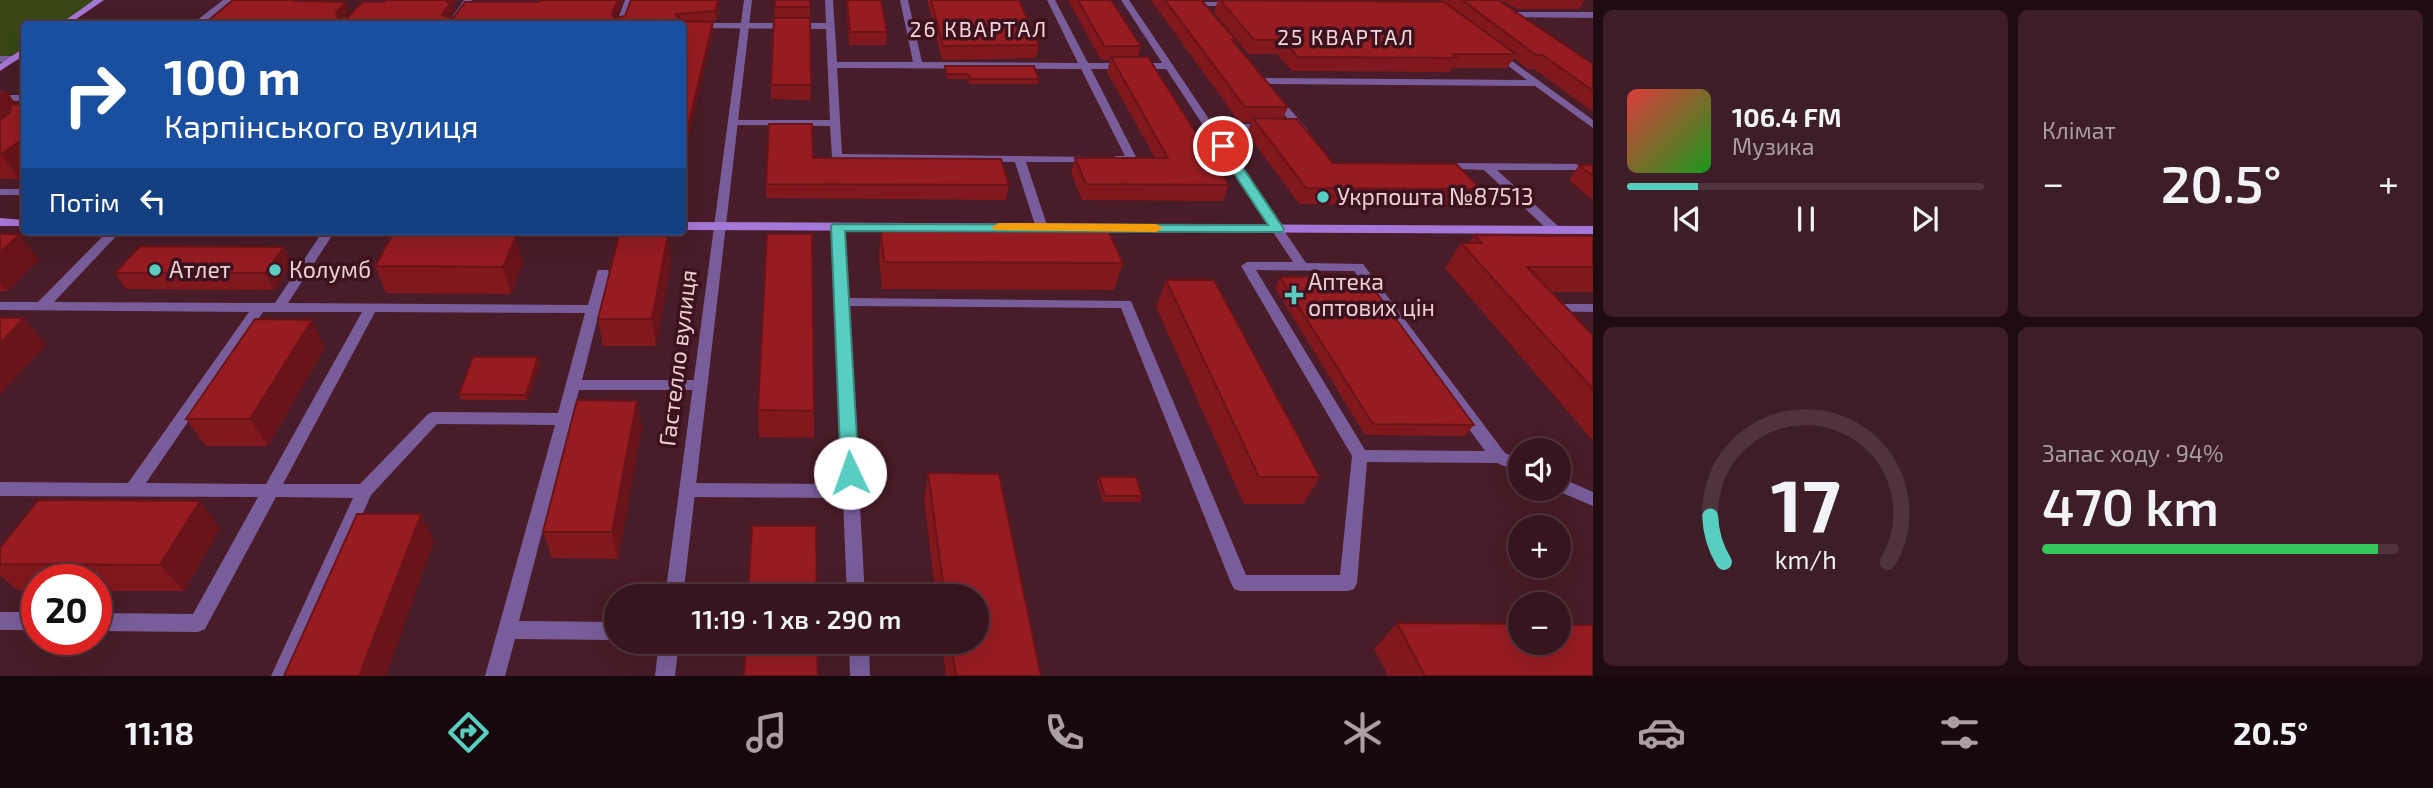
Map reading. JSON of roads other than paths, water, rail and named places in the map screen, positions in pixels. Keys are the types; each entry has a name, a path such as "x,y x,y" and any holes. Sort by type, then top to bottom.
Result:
{"street":[{"path":"69,21 100,0"},
{"path":"203,21 228,0"},
{"path":"453,21 468,0"},
{"path":"621,21 629,0"},
{"name":"Гастелло вулиця","path":"676,584 748,0"},
{"path":"829,0 836,157 1132,159 1051,0"},
{"path":"904,0 918,65"},
{"path":"1125,0 1302,266"},
{"path":"1198,2 1241,4"},
{"path":"1198,2 1207,13"},
{"path":"1505,8 1527,23"},
{"path":"1516,15 1593,15"},
{"path":"686,25 830,26"},
{"path":"1484,44 1593,125"},
{"path":"0,68 21,53"},
{"path":"0,59 14,59"},
{"path":"832,65 1169,66"},
{"path":"1254,71 1308,137"},
{"path":"1263,81 1536,83"},
{"path":"0,98 21,98"},
{"path":"732,123 835,123"},
{"path":"1209,127 1275,128"},
{"path":"1288,128 1300,128"},
{"path":"1019,158 1042,228"},
{"path":"1423,166 1593,167"},
{"path":"1488,167 1555,230"},
{"path":"0,192 21,192"},
{"path":"0,222 21,223"},
{"path":"686,226 1593,230"},
{"path":"838,226 855,584"},
{"path":"41,306 110,235"},
{"path":"279,307 327,235"},
{"path":"842,302 1126,304 1240,583 1349,583 1360,456 1247,266 1358,267 1499,457"},
{"path":"495,676 603,273"},
{"path":"0,306 593,309"},
{"path":"133,489 259,307"},
{"path":"112,622 198,623 371,308"},
{"path":"1566,327 1548,308 1593,308"},
{"path":"573,385 700,385"},
{"path":"281,676 364,491 433,418 564,419"},
{"path":"1360,456 1499,457 1508,461"},
{"path":"0,489 364,491"},
{"path":"32,510 48,489"},
{"path":"1571,489 1593,499"},
{"path":"687,490 851,491"},
{"path":"0,621 21,621"},
{"path":"508,630 604,631"},
{"path":"665,676 668,654"},
{"path":"859,654 860,676"}],"place":[{"name":"Укрпошта №87513","path":"1323,197"},
{"name":"Атлет","path":"155,270"},
{"name":"Колумб","path":"275,270"},
{"name":"Аптека оптових цін","path":"1294,295"}],"district":[{"name":"26 КВАРТАЛ","path":"979,30"},
{"name":"25 КВАРТАЛ","path":"1346,38"}]}
